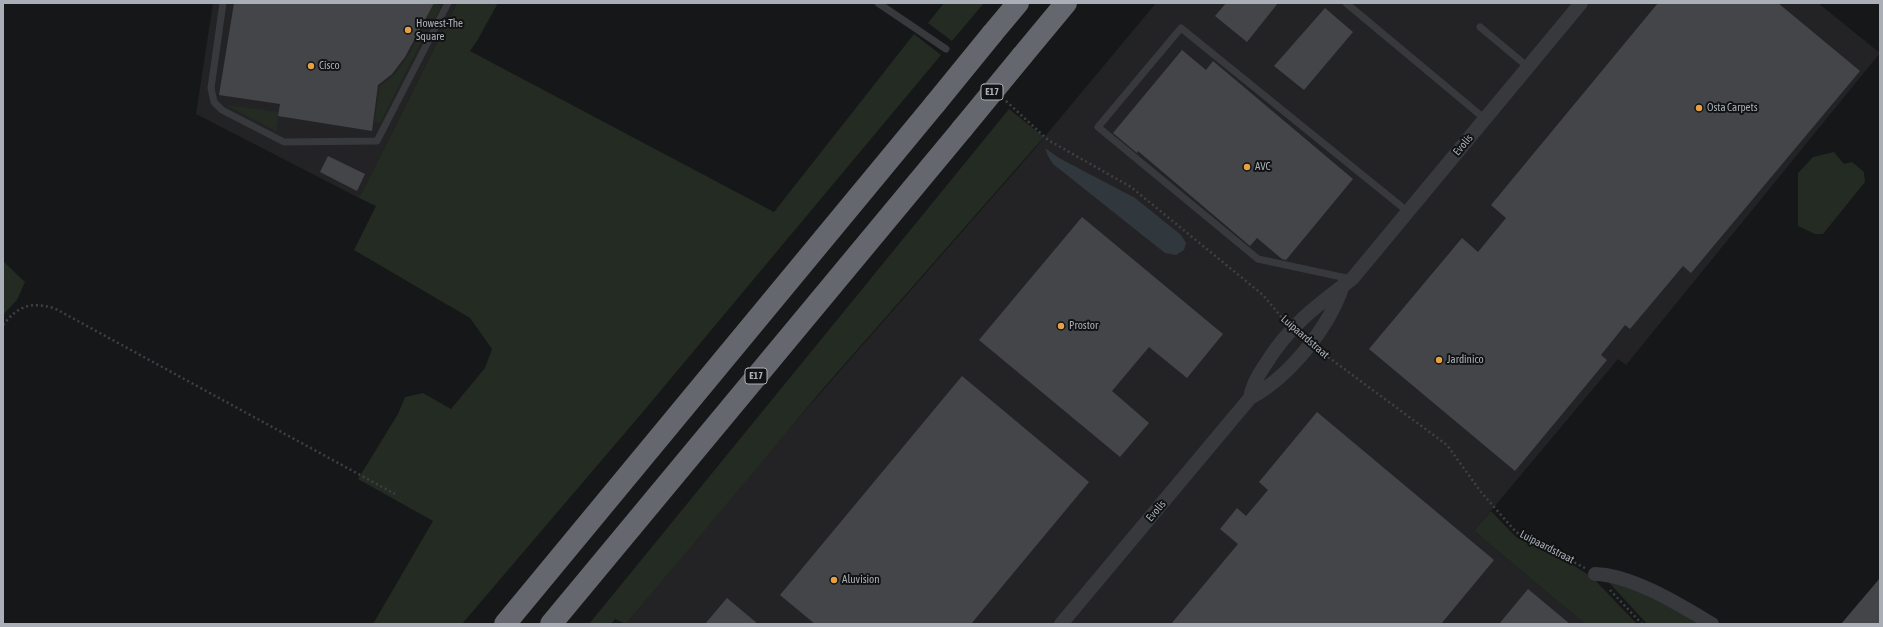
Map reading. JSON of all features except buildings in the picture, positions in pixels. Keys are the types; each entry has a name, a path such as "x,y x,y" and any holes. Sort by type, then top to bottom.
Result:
{"highway":[{"path":"505,624 535,590 1018,3"},
{"name":"E17","path":"551,624 1066,3"},
{"path":"494,624 535,590"}],"street":[{"name":"Evolis","path":"1061,624 1250,398 1260,393 1292,365 1310,344 1347,282 1581,3"},
{"name":"Evolis","path":"1250,398 1251,388 1274,350 1292,328 1332,292 1347,282"},
{"path":"1595,574 1603,574 1651,591 1712,624"}],"lane":[{"path":"223,3 212,88 214,102 222,110 284,142 377,141 448,3"},
{"path":"878,3 946,49"},
{"path":"1346,3 1485,119"},
{"path":"1347,282 1258,259 1098,127 1181,28 1407,211"},
{"path":"1480,28 1528,67"}],"path":[{"name":"Luipaardstraat","path":"1009,105 1048,140 1131,187 1263,295 1292,328"},
{"path":"3,325 17,310 26,306 34,304 54,308 395,494"},
{"name":"Luipaardstraat","path":"1310,344 1447,445 1481,492 1516,532 1580,564 1595,574 1642,624"}],"shaded area":[{"path":"213,3 457,3 359,198 196,114"},
{"path":"427,3 433,6 434,3 441,6 434,21 428,17 414,14"},
{"path":"457,3 498,3 470,51 774,212 914,34 941,55 642,413 462,624 373,624 433,521 358,479 398,414 405,397 423,393 451,409 485,368 492,349 470,318 354,250 376,206 359,198"},
{"path":"944,3 984,3 952,41 928,23"},
{"path":"1156,3 1818,3 1880,53 1626,365 1618,359 1474,531 1585,624 626,624 766,455 1026,159"},
{"path":"421,33 425,34 380,123 374,122 380,86 399,69"},
{"path":"226,105 279,112 276,131"},
{"path":"1009,109 1044,137 821,391 626,624 615,619 611,624 589,624"},
{"path":"1045,148 1059,158 1135,198 1181,235 1186,243 1184,250 1176,255 1165,253 1053,164"},
{"path":"1834,152 1844,164 1852,162 1864,172 1865,182 1823,234 1815,234 1798,226 1798,173 1813,157"},
{"path":"3,261 25,282 17,300 3,315"},
{"path":"1491,511 1516,537 1568,562 1592,577 1637,624 1585,624 1474,531"},
{"path":"1604,577 1614,580 1705,624 1647,624"}],"place":[{"name":"Howest-The Square","path":"408,30"},
{"name":"Cisco","path":"311,66"},
{"name":"Osta Carpets","path":"1699,108"},
{"name":"AVC","path":"1247,167"},
{"name":"Prostor","path":"1061,326"},
{"name":"Jardinico","path":"1439,360"},
{"name":"Aluvision","path":"834,580"}]}
